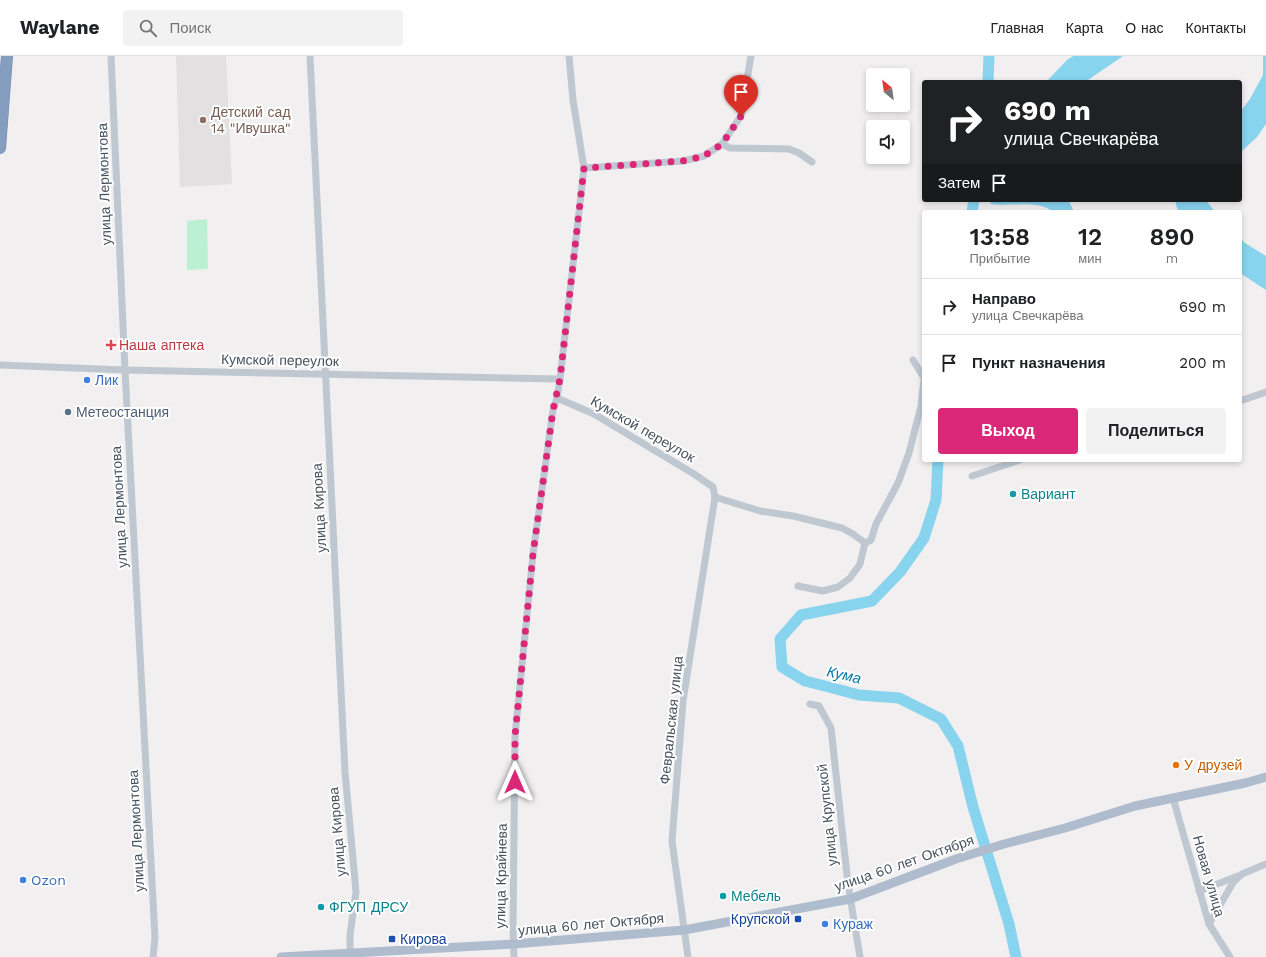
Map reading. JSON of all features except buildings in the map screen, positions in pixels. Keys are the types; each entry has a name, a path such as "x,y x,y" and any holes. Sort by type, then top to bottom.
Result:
{"highway":[{"path":"0,148 7,56"}],"main road":[{"name":"улица 60 лет Октября","path":"281,957 351,955 514,944 684,930 850,899 956,859 1004,844 1065,828 1135,806 1245,783 1266,777"}],"street":[{"name":"улица Лермонтова","path":"111,56 125,370 155,938 153,957"},
{"name":"улица Кирова","path":"310,56 345,772 356,892 350,935 351,955"},
{"name":"улица Крайнева","path":"514,957 515,736 533,554 553,410 557,398 560,379 584,168 573,100 569,56"},
{"path":"584,168 683,161 704,156 722,144 741,116 751,56"},
{"path":"722,144 730,148 790,149 812,162"},
{"path":"913,360 922,376"},
{"name":"Кумской переулок","path":"0,364 125,370 560,379"},
{"path":"1242,400 1266,392"},
{"path":"865,542 871,540 876,524 898,483 909,453 922,397"},
{"name":"Кумской переулок","path":"557,398 594,414 713,487"},
{"path":"972,476 1014,462"},
{"name":"Февральская улица","path":"688,957 672,841 683,701 716,497 713,487"},
{"path":"716,497 760,511 793,516 842,528 865,542"},
{"path":"798,586 823,591 838,587 850,578 860,564 865,542"},
{"name":"улица Крупской","path":"810,704 818,706 831,728 850,899 860,957"},
{"name":"Новая улица","path":"1173,798 1209,924 1230,957"},
{"path":"1199,891 1266,864"},
{"path":"1209,924 1234,881 1242,874"}],"shaded area":[{"name":"Детский сад 14 \"Ивушка\"","path":"176,56 226,56 232,184 180,187"}],"green space":[{"path":"207,219 208,269 187,270 187,221"}],"water":[{"path":"1073,56 1123,56 1088,80 1048,80 1067,60"},
{"path":"1263,56 1266,56 1266,124 1257,137 1242,151 1242,109 1250,99 1263,75"},
{"path":"990,202 1069,202 1073,210 1050,210 1040,206 1024,204 991,204"},
{"path":"1176,202 1208,202 1214,210 1178,210"},
{"path":"1242,240 1266,256 1266,290 1242,274"}],"waterway":[{"name":"Кума","path":"988,80 989,56"},
{"name":"Кума","path":"972,210 974,202"},
{"name":"Кума","path":"938,462 936,500 924,538 900,572 872,601 801,615 780,639 782,667 805,681 859,695 899,698 941,719 958,746 973,807 1009,924 1016,957"}],"place":[{"name":"Детский сад 14 \"Ивушка\"","path":"203,120"},
{"name":"Наша аптека","path":"111,345"},
{"name":"Лик","path":"87,380"},
{"name":"Метеостанция","path":"68,412"},
{"name":"Вариант","path":"1013,494"},
{"name":"У друзей","path":"1176,765"},
{"name":"Ozon","path":"23,880"},
{"name":"Мебель","path":"723,896"},
{"name":"ФГУП ДРСУ","path":"321,907"},
{"name":"Крупской","path":"798,919"},
{"name":"Кураж","path":"825,924"},
{"name":"Кирова","path":"392,939"}],"route":[{"path":"515,782 515,736 533,554 553,410 557,398 560,379 584,168 683,161 704,156 722,144 741,116"}]}
